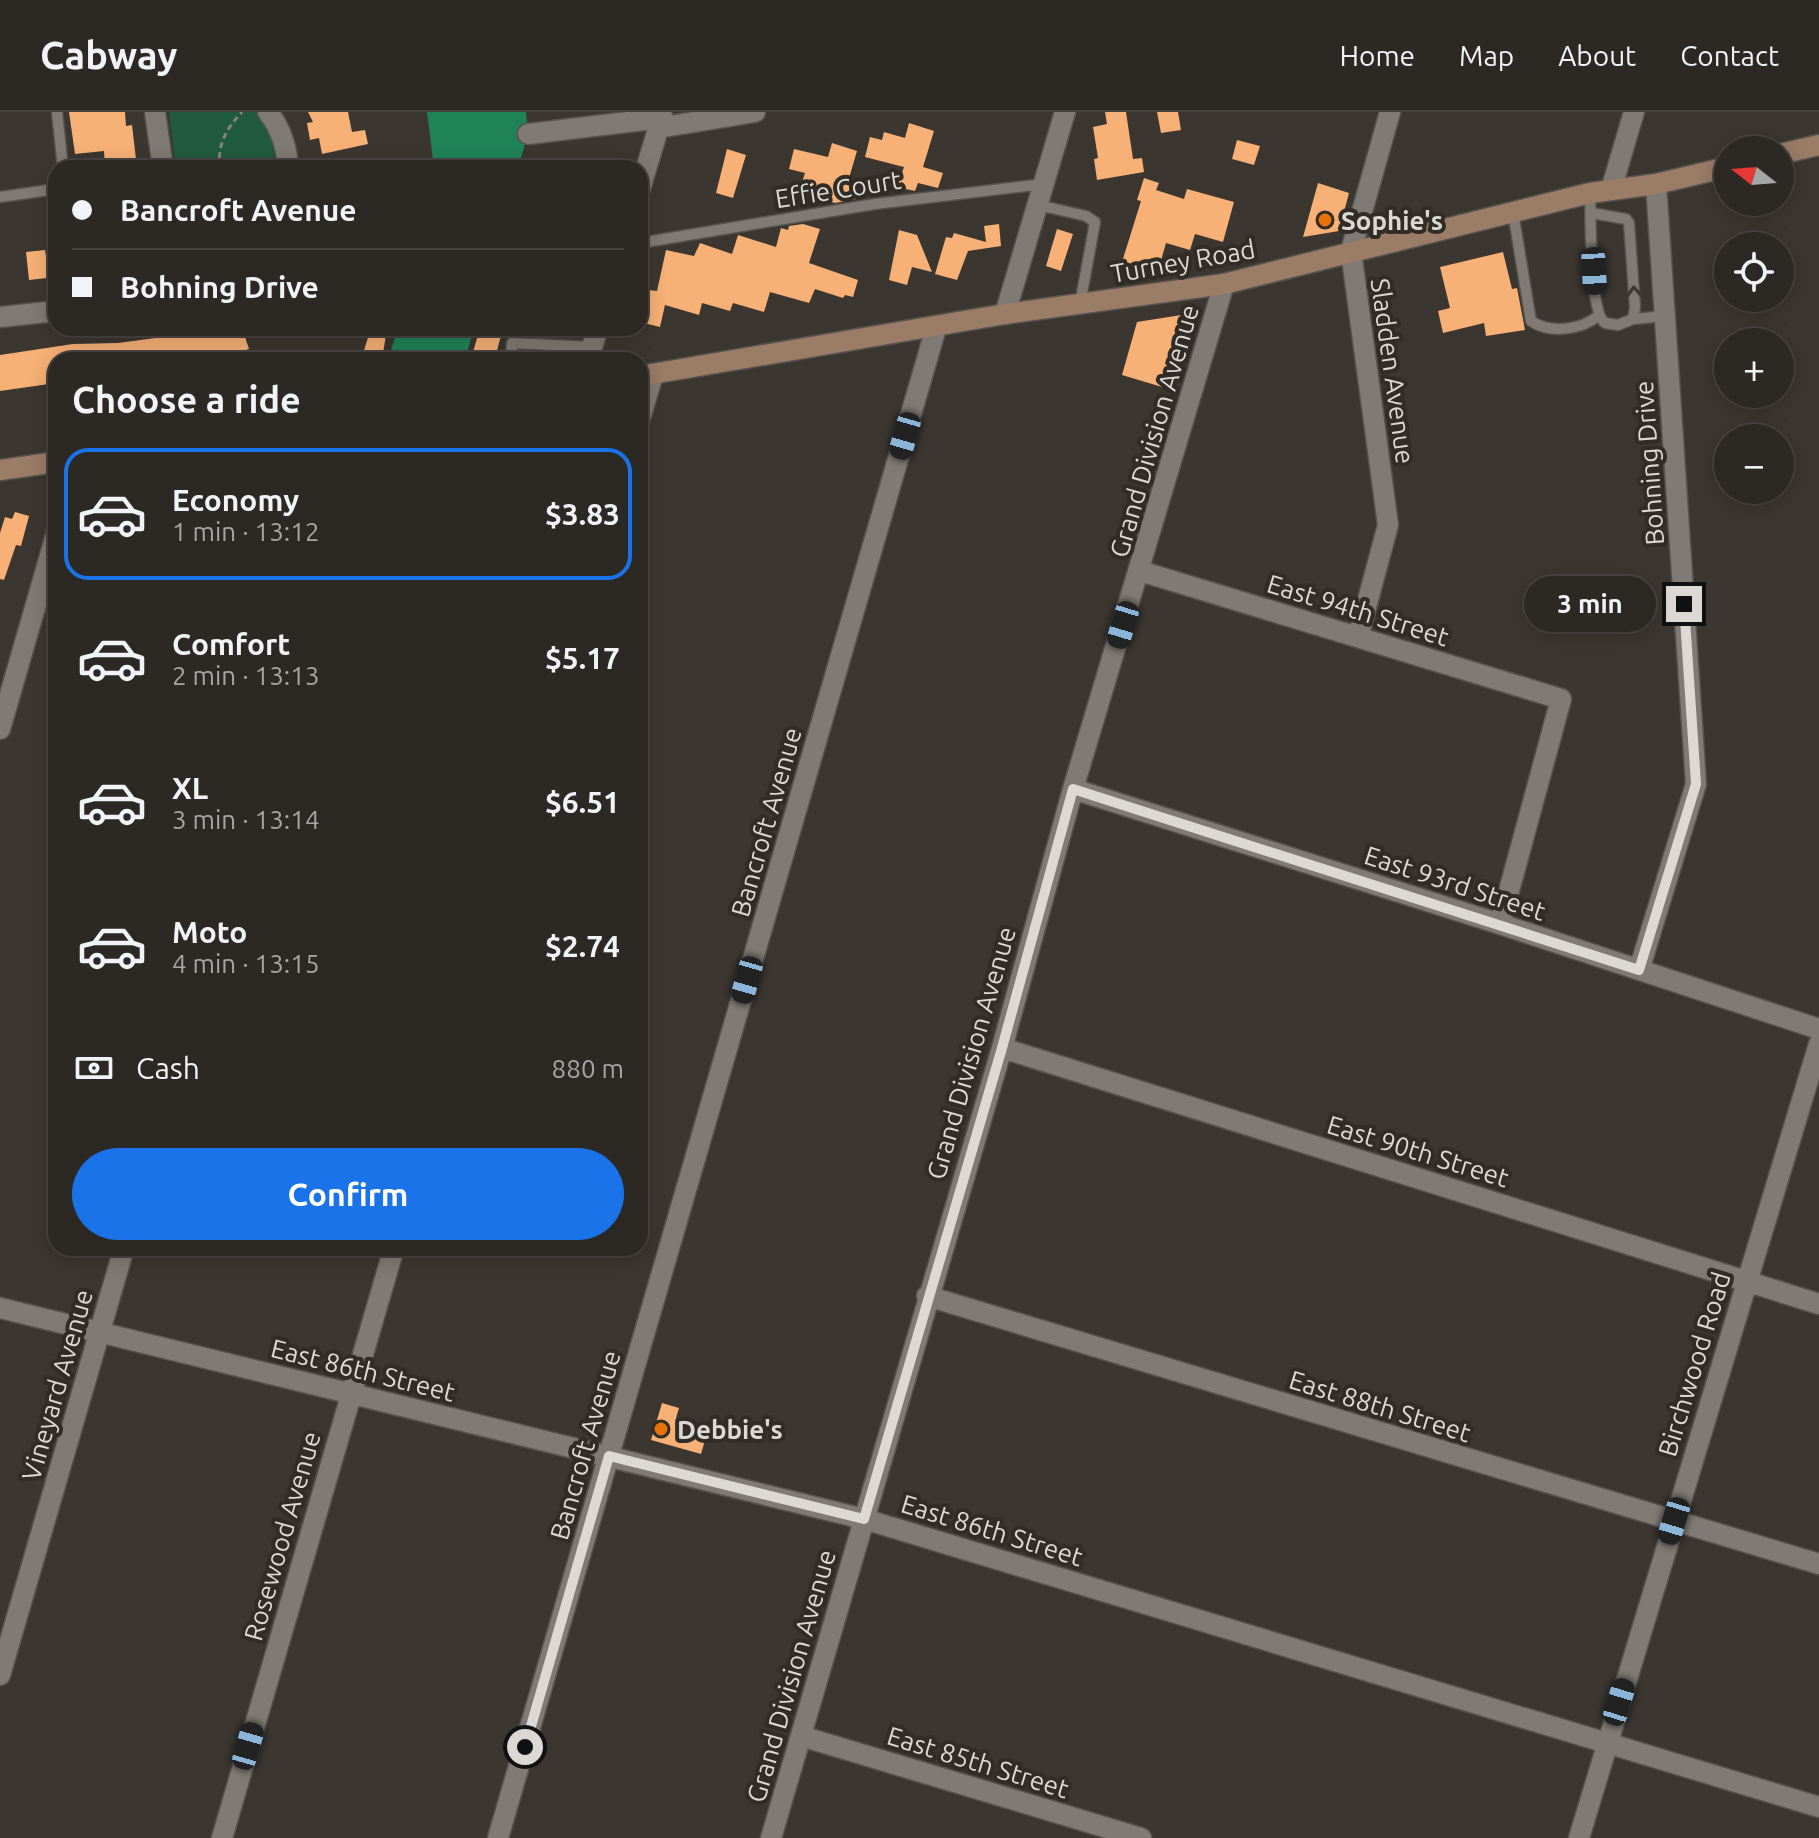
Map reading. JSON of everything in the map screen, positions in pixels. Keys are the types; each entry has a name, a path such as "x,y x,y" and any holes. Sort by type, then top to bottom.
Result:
{"main road":[{"path":"1794,151 1819,145"},
{"name":"Turney Road","path":"648,375 1005,314 1224,284 1513,212 1598,199 1714,170"},
{"path":"0,470 48,463"}],"street":[{"path":"155,112 162,160"},
{"path":"268,112 277,123 288,160"},
{"path":"528,134 755,112"},
{"path":"1005,314 1065,112"},
{"name":"Sladden Avenue","path":"1358,637 1388,525 1351,251 1390,112"},
{"path":"1598,199 1634,112"},
{"path":"648,162 661,119"},
{"name":"Bohning Drive","path":"1639,970 1696,784 1656,184"},
{"name":"Grand Division Avenue","path":"771,1838 1002,1048 1073,789 1224,284"},
{"path":"0,317 48,312"},
{"name":"Bancroft Avenue","path":"498,1838 936,328"},
{"path":"0,729 48,563"},
{"name":"East 94th Street","path":"1140,571 1561,699 1500,924"},
{"name":"East 93rd Street","path":"1073,789 1819,1029"},
{"name":"Birchwood Road","path":"1579,1838 1819,1044"},
{"name":"East 90th Street","path":"1002,1048 1819,1304"},
{"name":"Vineyard Avenue","path":"0,1675 122,1256"},
{"name":"Rosewood Avenue","path":"222,1838 392,1256"},
{"name":"East 88th Street","path":"927,1296 1819,1564"},
{"name":"East 86th Street","path":"0,1308 864,1519 1819,1807"},
{"name":"East 85th Street","path":"801,1736 1141,1838"}],"lane":[{"path":"57,112 62,160"},
{"name":"Effie Court","path":"648,242 875,204 1044,184"},
{"path":"0,197 48,190"},
{"path":"1598,199 1598,316 1605,323 1618,325 1633,319 1665,316"},
{"path":"1598,199 1629,223 1635,296 1633,319"},
{"path":"1038,205 1086,216 1095,222 1080,304"},
{"path":"1513,212 1520,266 1534,324 1570,327 1588,324 1598,316"},
{"path":"511,352 512,343 593,345"}],"path":[{"path":"219,160 222,139 242,112"}],"green space":[{"path":"169,112 256,112 271,138 276,160 175,160"},
{"path":"427,112 526,112 528,134 520,160 433,160"},
{"path":"396,336 472,336 467,352 390,352"}],"building":[{"path":"69,112 125,112 126,126 132,125 136,160 105,160 104,151 75,154"},
{"path":"308,112 348,112 352,132 365,130 368,144 322,154 319,138 310,140 307,123 313,122"},
{"path":"1105,112 1126,112 1133,159 1142,158 1144,172 1097,180 1094,159 1098,158 1093,127 1107,124"},
{"path":"1157,112 1178,112 1181,130 1161,133"},
{"path":"909,123 934,131 923,167 943,173 938,188 918,183 915,191 897,187 904,167 865,157 870,137 882,140 884,132 905,138"},
{"path":"1237,140 1260,146 1254,165 1232,159"},
{"path":"832,143 857,151 847,185 863,190 861,198 835,203 799,192 805,173 789,169 794,149 828,157"},
{"path":"727,149 746,155 733,198 716,193"},
{"path":"1144,178 1159,183 1156,190 1184,199 1187,189 1234,202 1223,242 1195,234 1190,250 1166,243 1160,264 1139,267 1122,262 1141,201 1137,200"},
{"path":"1318,183 1349,193 1339,231 1303,237"},
{"path":"803,224 820,229 809,263 858,280 853,297 845,295 843,298 815,289 809,303 770,292 764,312 733,303 730,311 702,303 699,315 665,305 660,327 648,324 648,290 657,291 666,250 694,256 700,243 732,254 738,235 776,247 781,228 788,230 789,226"},
{"path":"999,224 1001,246 968,251 957,280 935,274 946,237 952,238 954,233 986,242 984,226"},
{"path":"1057,229 1073,234 1061,271 1046,266"},
{"path":"899,230 917,235 932,272 912,267 907,285 889,280"},
{"path":"45,250 48,278 29,280 26,252"},
{"path":"1503,252 1512,289 1517,288 1525,330 1486,336 1484,323 1443,333 1438,311 1450,308 1440,267"},
{"path":"1386,278 1391,310 1373,313 1369,281"},
{"path":"1194,313 1174,384 1164,381 1162,387 1122,375 1137,322"},
{"path":"170,336 245,336 249,349 239,352 48,352 48,384 0,391 0,355 73,344 118,343"},
{"path":"368,336 386,336 383,352 364,352"},
{"path":"478,336 501,336 497,352 473,352"},
{"path":"15,512 29,516 21,546 16,545 4,580 0,579 0,533 5,517 12,519"},
{"path":"662,1403 679,1408 676,1418 708,1430 701,1454 651,1440"}],"place":[{"name":"Sophie's","path":"1325,220"},
{"name":"Debbie's","path":"661,1429"}],"route":[{"path":"525,1747 609,1456 864,1519 1002,1048 1073,789 1639,970 1696,784 1684,604"}]}
